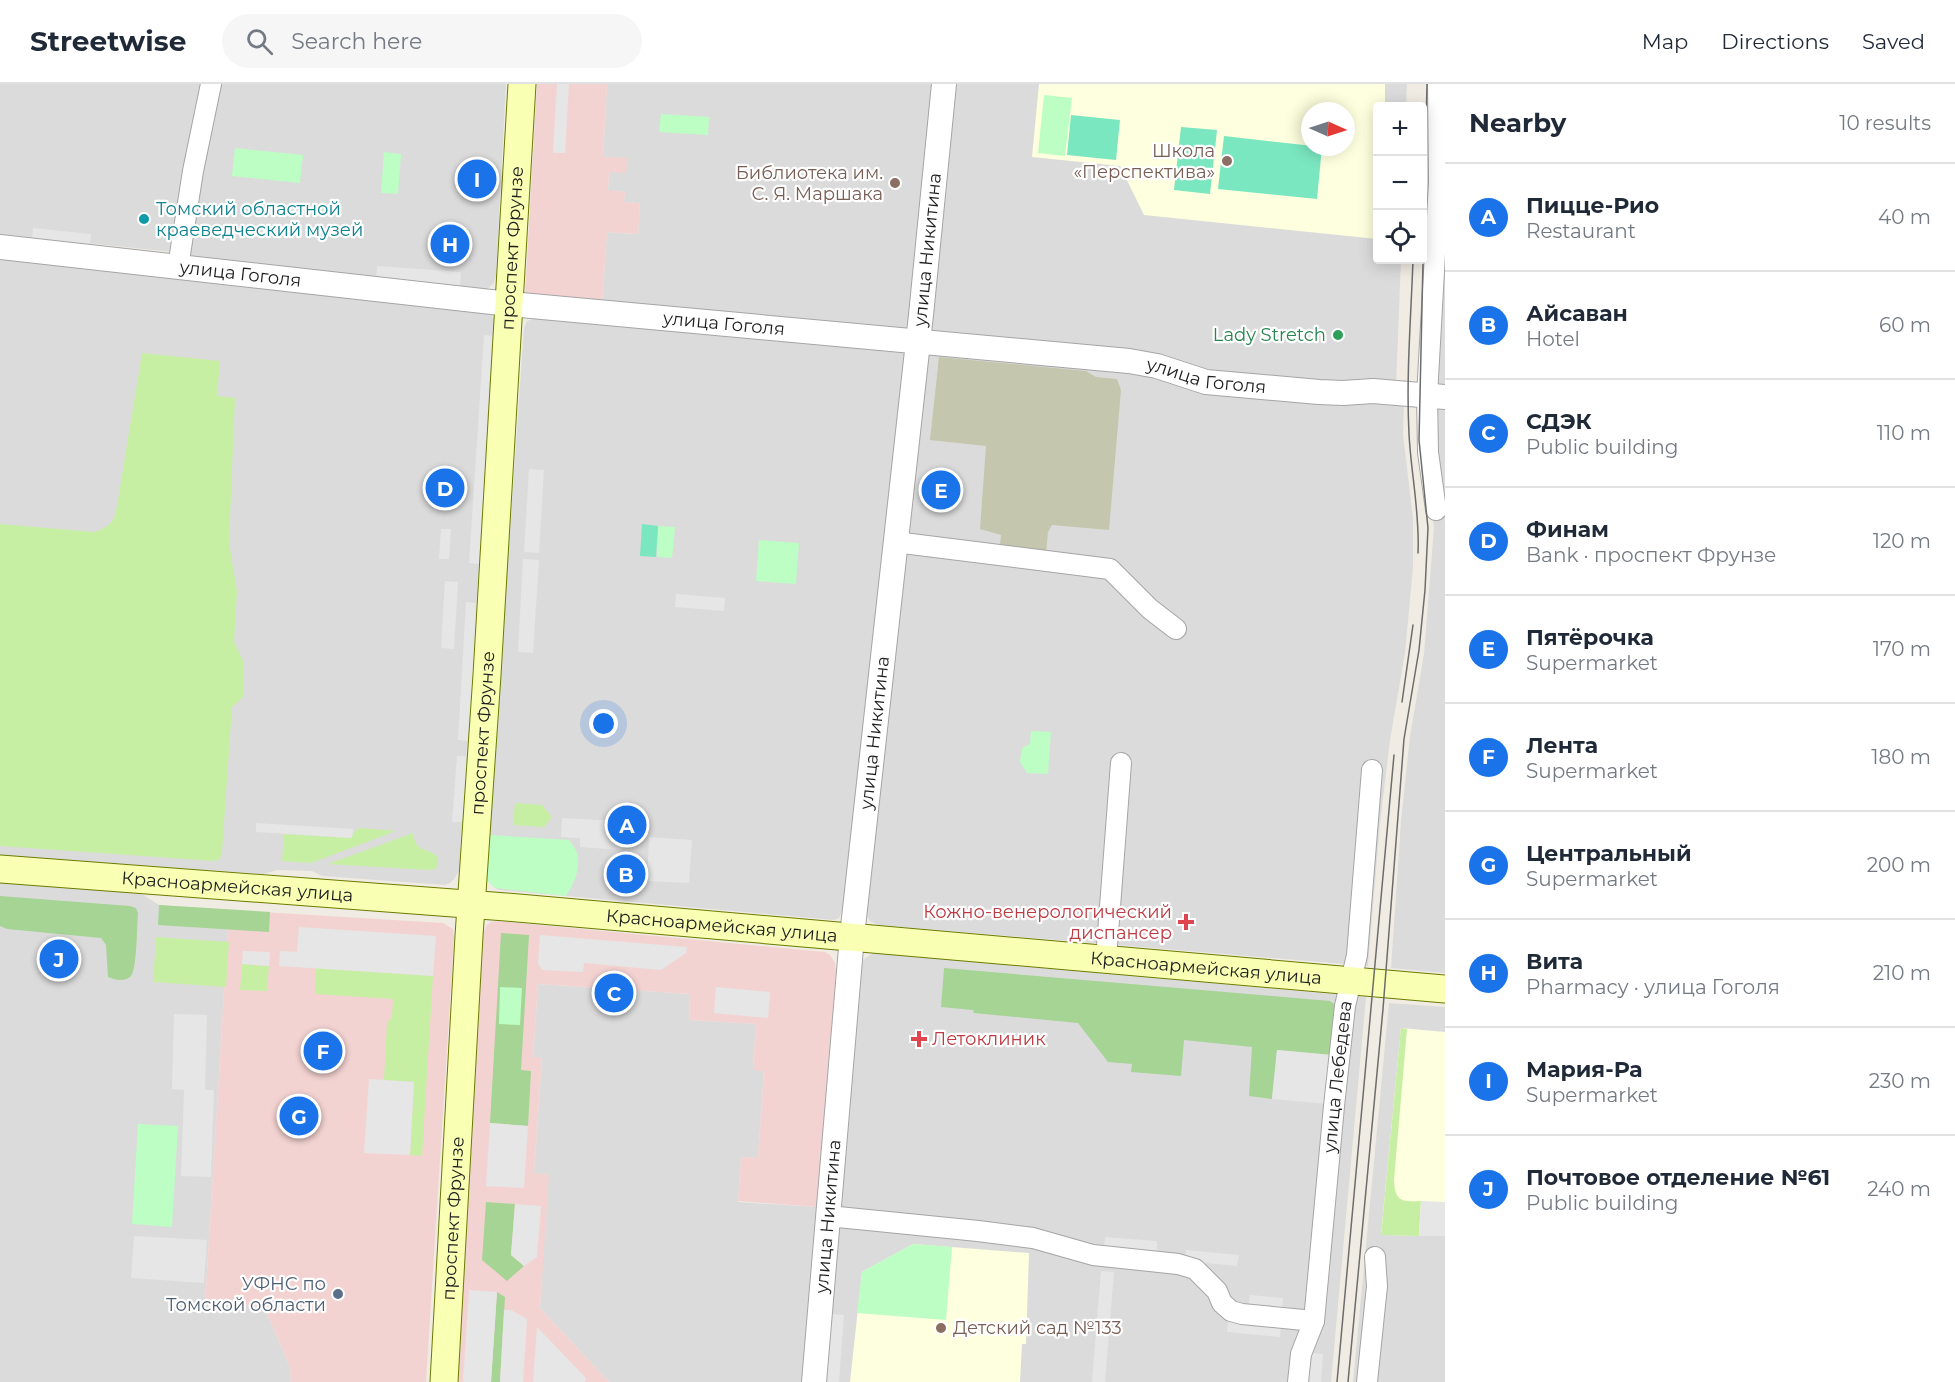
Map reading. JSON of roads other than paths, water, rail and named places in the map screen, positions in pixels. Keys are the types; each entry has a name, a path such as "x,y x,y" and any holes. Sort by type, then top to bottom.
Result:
{"main road":[{"name":"проспект Фрунзе","path":"444,1382 522,84"},
{"name":"Красноармейская улица","path":"0,869 472,904 1445,989"}],"street":[{"path":"178,267 191,182 211,84"},
{"name":"улица Никитина","path":"814,1382 852,936 944,84"},
{"path":"1436,510 1428,452 1436,396 1442,182 1438,84"},
{"name":"улица Гоголя","path":"0,247 510,304 1129,361 1157,366 1206,382 1319,392 1373,391 1436,396"},
{"path":"895,542 1110,569 1150,609 1176,629"},
{"path":"1106,959 1121,763"},
{"name":"улица Лебедева","path":"1298,1382 1300,1354 1314,1321 1345,1006 1357,955 1372,770"},
{"path":"828,1216 1033,1238 1093,1255 1178,1264 1195,1269 1207,1279 1217,1291 1222,1303 1231,1311 1314,1321"},
{"path":"1367,1382 1377,1286 1375,1257"}],"tram line":[{"path":"1348,1382 1383,1009 1404,739 1419,650 1425,590 1428,528 1419,440 1427,84"},
{"path":"1413,264 1408,412 1418,523 1418,553"},
{"path":"1402,702 1413,625"},
{"path":"1337,1382 1394,755"}],"place":[{"name":"Школа «Перспектива»","path":"1227,161"},
{"name":"Мария-Ра","path":"477,179"},
{"name":"Библиотека им. С. Я. Маршака","path":"895,183"},
{"name":"Томский областной краеведческий музей","path":"144,219"},
{"name":"Вита","path":"450,244"},
{"name":"Lady Stretch","path":"1338,335"},
{"name":"Финам","path":"445,488"},
{"name":"Пятёрочка","path":"941,490"},
{"name":"Пицце-Рио","path":"627,825"},
{"name":"Айсаван","path":"626,874"},
{"name":"Кожно-венерологический диспансер","path":"1186,922"},
{"name":"Почтовое отделение №61","path":"59,959"},
{"name":"СДЭК","path":"614,993"},
{"name":"Летоклиник","path":"919,1039"},
{"name":"Лента","path":"323,1051"},
{"name":"Центральный","path":"299,1116"},
{"name":"УФНС по Томской области","path":"338,1294"},
{"name":"Детский сад №133","path":"941,1328"}]}
